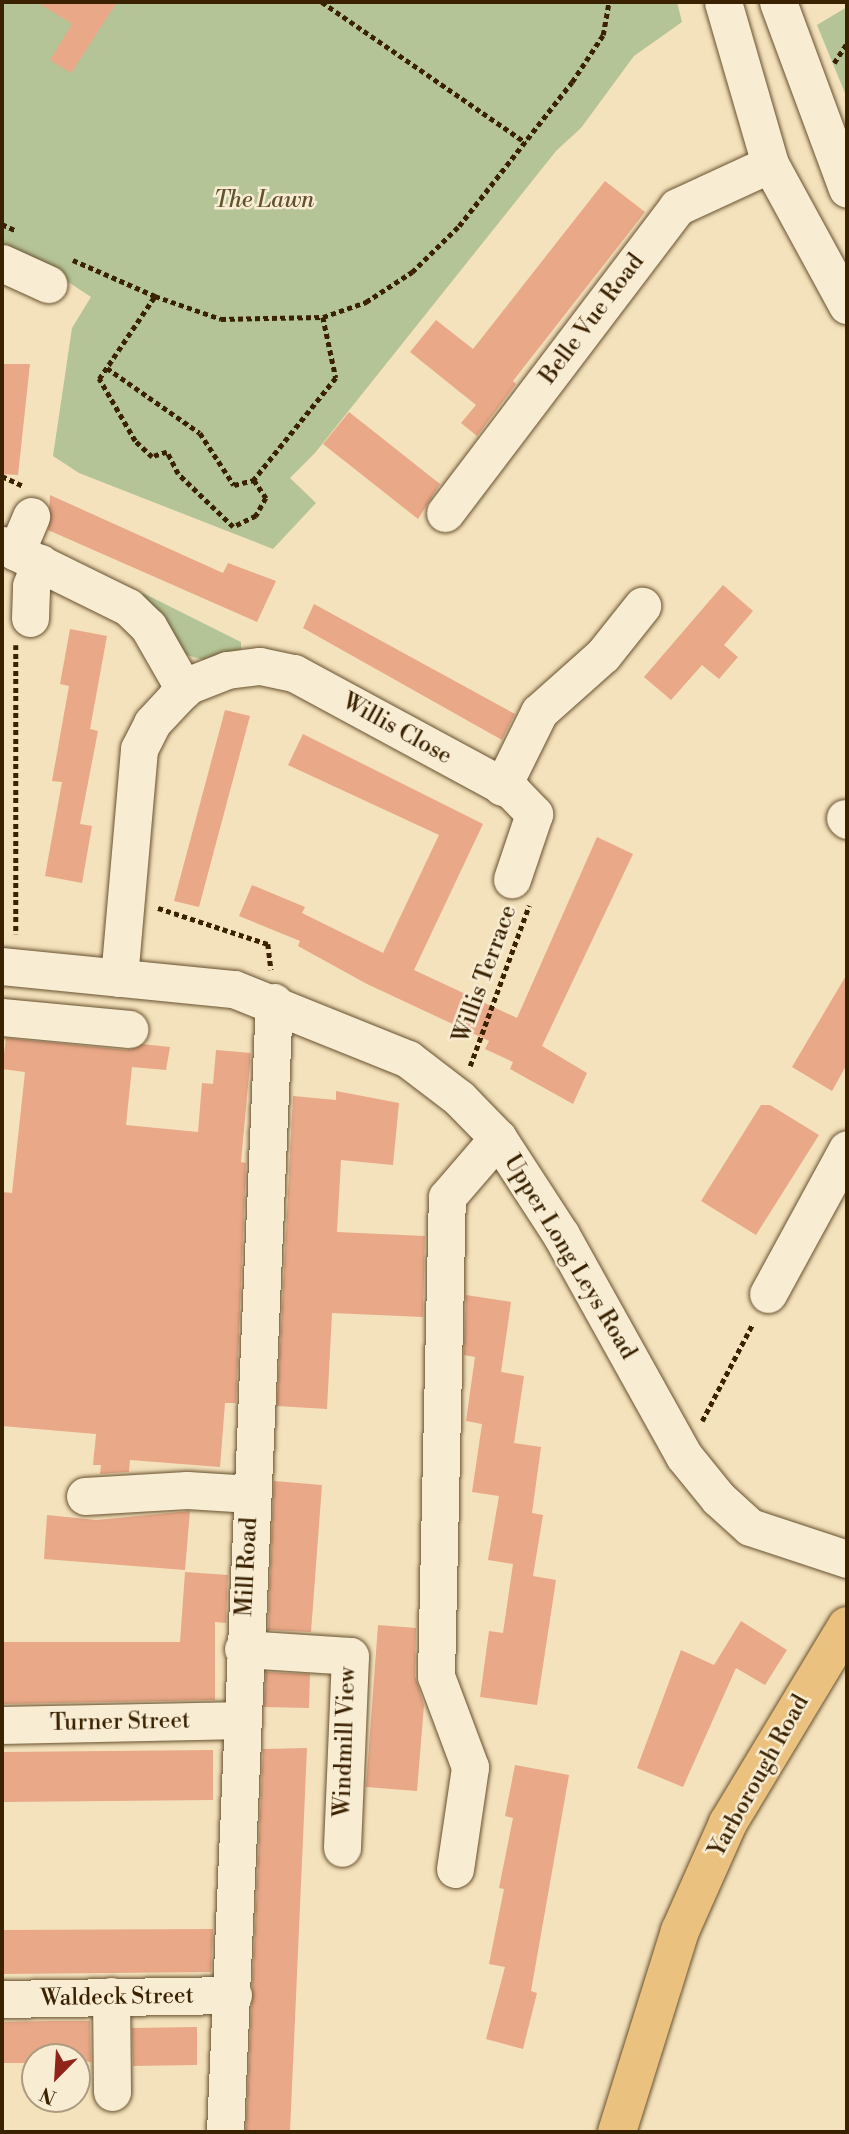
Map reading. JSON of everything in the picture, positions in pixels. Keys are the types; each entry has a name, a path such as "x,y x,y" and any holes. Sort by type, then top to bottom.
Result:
{"main road":[{"name":"Yarborough Road","path":"617,2132 680,1931 728,1823 843,1641"}],"street":[{"path":"723,2 770,164 847,305"},
{"path":"778,2 847,189"},
{"name":"Belle Vue Road","path":"445,513 677,207 770,164"},
{"path":"2,263 55,269"},
{"path":"30,618 31,586 19,554 31,516"},
{"path":"19,554 128,607 148,626 184,689"},
{"path":"502,787 539,712 603,655 642,606"},
{"name":"Willis Close","path":"119,978 139,749 152,723 184,689 205,677 244,667 294,673 502,787 534,814 512,879"},
{"name":"Upper Long Leys Road","path":"9,966 223,987 274,1002 399,1054 460,1098 498,1138 561,1235 684,1456 750,1527 847,1559"},
{"name":"Mill Road","path":"225,2132 233,1995 239,1720 274,1002"},
{"path":"2,1017 129,1029"},
{"path":"455,1869 470,1767 436,1676 447,1197 498,1138"},
{"path":"768,1294 847,1149"},
{"path":"85,1496 187,1490 251,1494"},
{"name":"Windmill View","path":"243,1649 350,1656 342,1848"},
{"name":"Turner Street","path":"2,1725 239,1720"},
{"name":"Waldeck Street","path":"2,1999 233,1995"},
{"path":"111,1996 112,2092"}],"path":[{"path":"322,2 525,142"},
{"path":"55,269 155,296 221,319 323,317 366,302 412,272 459,226 525,142 603,35 609,2"},
{"path":"2,224 29,237"},
{"path":"155,296 99,379 135,441 152,457 167,452 178,474 233,527 256,516 266,498 254,480"},
{"path":"107,368 200,433 234,485 254,480 337,378 323,317"},
{"path":"9,966 16,623 31,623 30,618"},
{"name":"Willis Terrace","path":"460,1098 535,892 510,883 512,879"},
{"path":"124,897 268,944 274,1002"},
{"path":"684,1456 768,1294"}],"green space":[{"name":"The Lawn","path":"2,2 677,2 682,22 634,56 581,128 556,151 315,453 290,478 316,503 273,549 79,473 53,456 72,328 91,297 38,262 2,252"},
{"path":"847,7 847,98 817,25"},
{"path":"143,593 241,642 241,650 204,660 179,653 137,603"}],"building":[{"path":"37,2 117,2 71,73 50,60 72,24"},
{"path":"605,181 645,212 513,381 516,384 477,436 461,423 476,405 410,352 436,320 473,349"},
{"path":"3,364 30,364 18,475 2,474"},
{"path":"349,412 440,484 418,519 323,444"},
{"path":"50,495 223,573 228,563 276,581 257,622 48,530"},
{"path":"723,585 753,611 724,645 738,657 719,679 702,665 671,700 644,677"},
{"path":"314,604 515,714 502,740 303,628"},
{"path":"70,629 107,636 90,729 98,731 80,824 92,826 82,883 45,876 62,782 52,781 69,686 60,684"},
{"path":"225,710 250,716 199,907 174,901"},
{"path":"303,734 483,824 414,970 517,1018 597,837 633,854 542,1046 587,1073 573,1104 510,1069 513,1062 485,1049 489,1041 367,984 298,946 300,941 239,916 252,885 305,907 302,913 383,953 439,835 288,765"},
{"path":"847,974 847,1064 832,1091 792,1067"},
{"path":"6,1038 127,1050 142,1044 170,1047 166,1070 132,1067 126,1125 198,1132 202,1083 213,1084 216,1050 251,1053 241,1162 246,1163 236,1403 225,1403 220,1467 130,1460 129,1472 100,1474 101,1465 93,1465 96,1434 2,1426 2,1192 12,1193 25,1072 2,1069"},
{"path":"336,1091 399,1103 393,1165 341,1160 337,1232 425,1236 423,1317 332,1313 327,1409 277,1406 293,1096 336,1100"},
{"path":"761,1105 770,1105 819,1135 756,1235 701,1201"},
{"path":"466,1295 511,1302 501,1372 524,1376 514,1443 541,1447 532,1513 543,1515 533,1576 556,1580 537,1705 480,1697 489,1631 503,1633 513,1564 488,1560 499,1496 472,1492 482,1424 466,1421 475,1357 464,1355"},
{"path":"274,1481 322,1485 311,1632 268,1630"},
{"path":"190,1511 185,1570 44,1559 47,1515 96,1520"},
{"path":"185,1572 228,1575 226,1623 215,1622 215,1700 2,1704 2,1642 180,1642"},
{"path":"741,1621 787,1650 765,1685 736,1668 683,1787 637,1768 681,1650 714,1665"},
{"path":"378,1625 416,1628 415,1676 424,1705 417,1791 366,1787"},
{"path":"266,1672 310,1674 309,1708 264,1707"},
{"path":"307,1748 290,2132 246,2132 263,1749"},
{"path":"213,1750 213,1800 2,1802 2,1752"},
{"path":"515,1765 569,1775 531,1991 537,1993 523,2049 486,2039 505,1967 489,1964 504,1889 499,1888 513,1818 505,1816"},
{"path":"213,1929 211,1972 2,1974 2,1930"},
{"path":"90,2021 91,2043 21,2043 21,2063 2,2063 2,2022"},
{"path":"197,2027 197,2065 133,2066 132,2028"}]}
